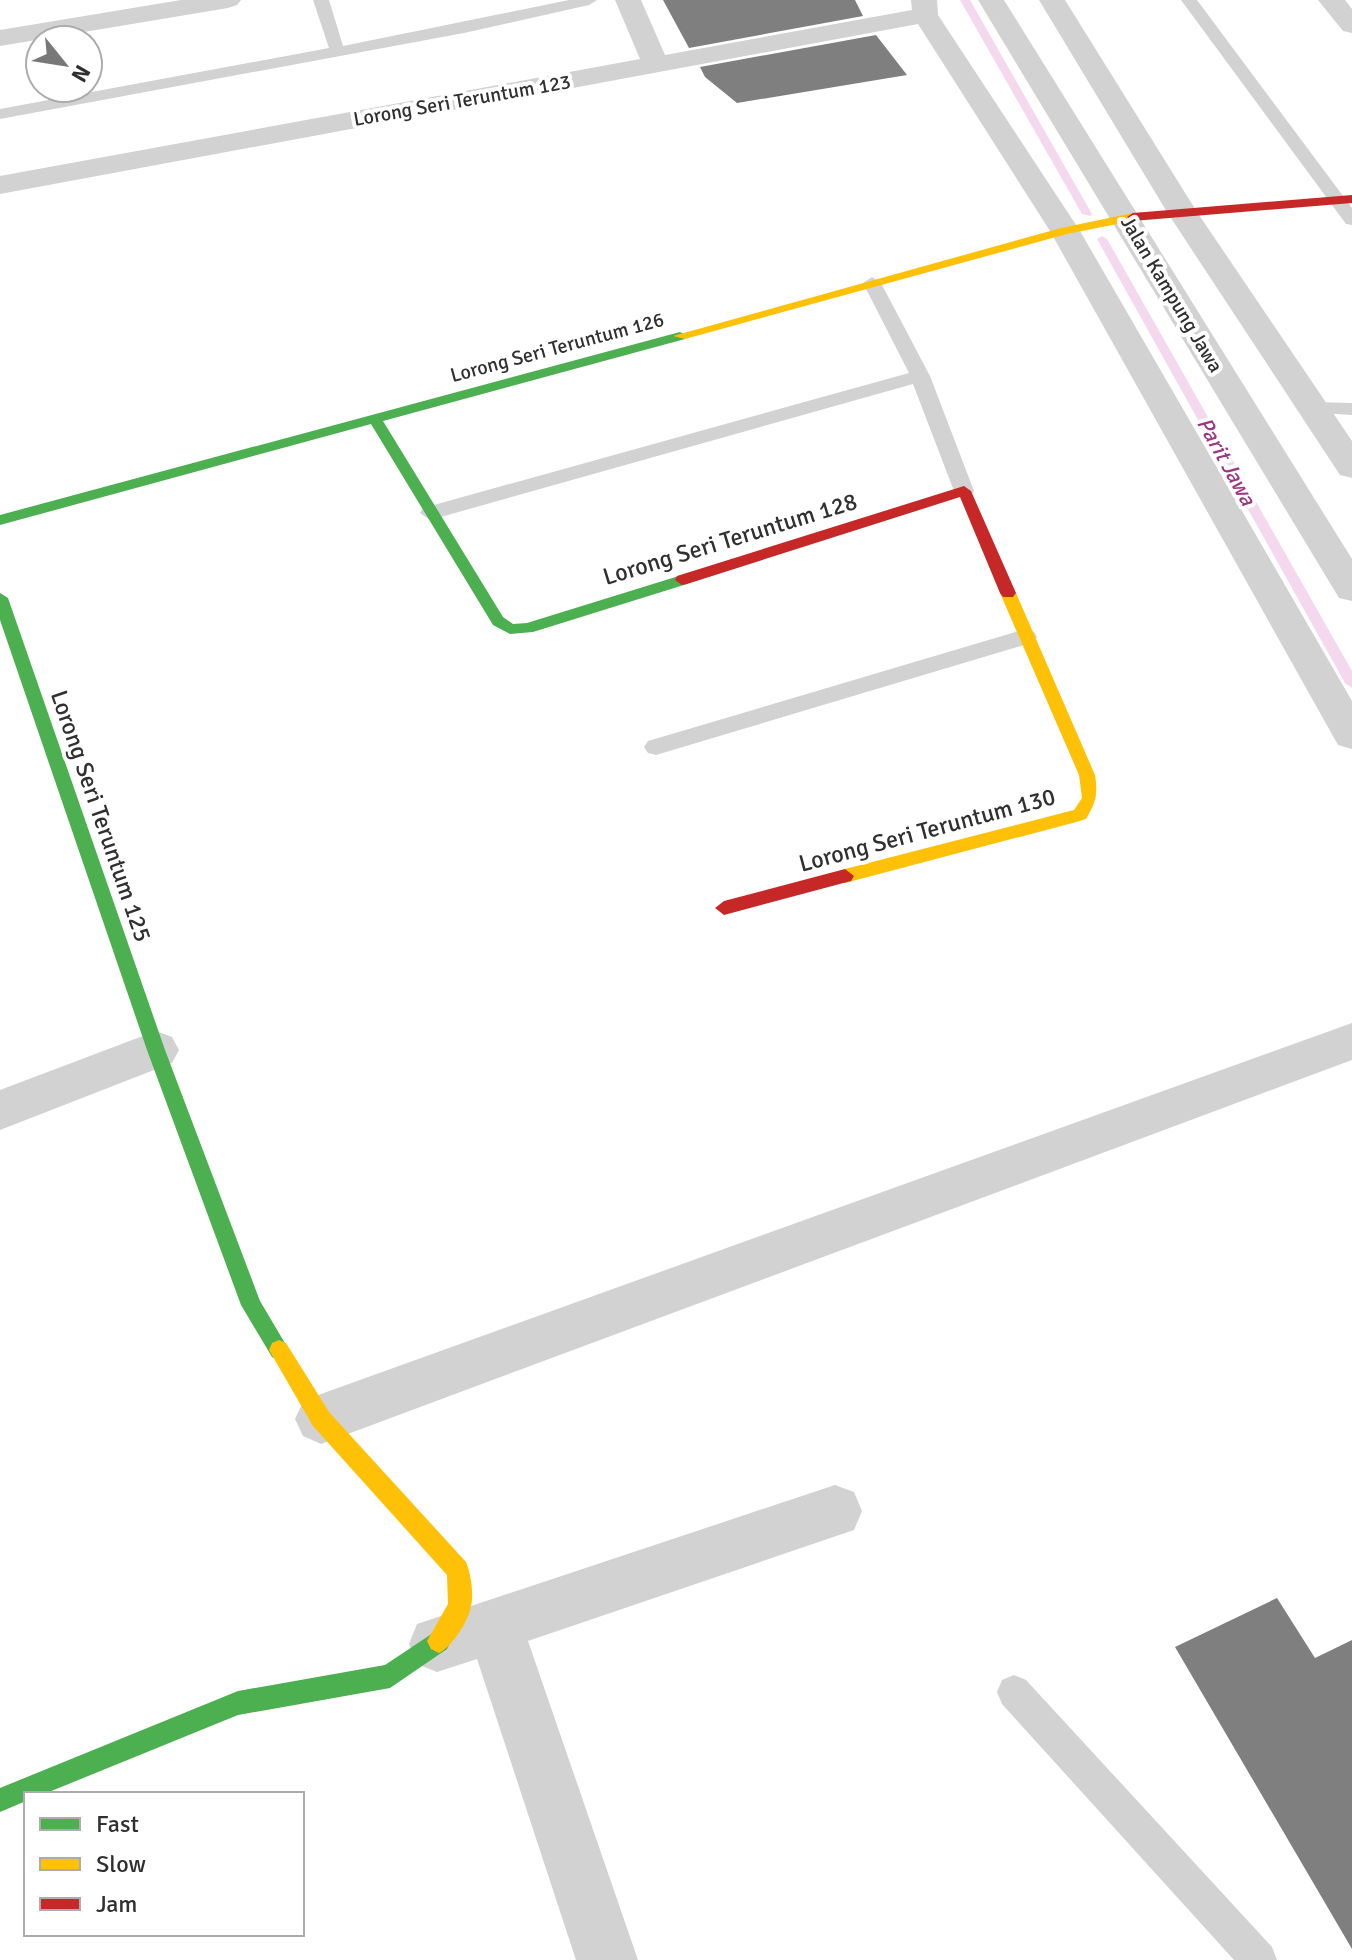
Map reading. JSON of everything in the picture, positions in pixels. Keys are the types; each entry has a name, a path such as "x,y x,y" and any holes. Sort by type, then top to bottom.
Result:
{"street":[{"path":"0,38 228,0"},
{"path":"628,0 655,64"},
{"name":"Jalan Kampung Jawa","path":"991,0 1119,220 1248,419 1352,589"},
{"path":"1052,0 1182,212 1352,467"},
{"path":"1331,0 1352,25"},
{"path":"924,8 1069,230 1352,735"},
{"name":"Lorong Seri Teruntum 123","path":"0,185 655,64 924,8"},
{"name":"Lorong Seri Teruntum 126","path":"0,520 1069,230 1182,212 1345,200"},
{"path":"1248,419 1312,408"},
{"path":"375,419 430,513"},
{"name":"Lorong Seri Teruntum 128","path":"430,513 498,621 510,629 528,628 964,491"},
{"name":"Lorong Seri Teruntum 130","path":"724,908 1080,815 1090,798 1087,775 964,491"},
{"name":"Lorong Seri Teruntum 125","path":"0,598 156,1050 251,1305 321,1419 458,1570 460,1606 437,1644"},
{"path":"321,1419 1352,1041"},
{"path":"0,1110 156,1050"},
{"path":"0,1800 238,1703 390,1676 437,1644 835,1511"},
{"path":"494,1624 607,1960"}],"lane":[{"path":"321,0 337,50"},
{"path":"0,114 464,28 589,0"},
{"path":"1189,0 1345,200 1352,220"},
{"path":"872,283 920,376 964,491"},
{"path":"430,513 920,376"},
{"path":"1312,408 1352,409"},
{"path":"656,747 1026,637"},
{"path":"1014,1692 1259,1960"}],"building":[{"path":"663,0 855,0 863,16 689,48"},
{"path":"876,35 907,75 737,103 705,77 700,67"},
{"path":"1277,1598 1315,1658 1352,1640 1352,1949 1175,1647"}],"waterway":[{"name":"Parit Jawa","path":"965,0 1087,214"},
{"name":"Parit Jawa","path":"1102,239 1352,683"}],"traffic: fast":[{"path":"0,520 680,336"},
{"path":"375,419 498,621 510,629 528,628 682,580"},
{"path":"0,598 156,1050 251,1305 279,1350"},
{"path":"0,1800 238,1703 390,1676 439,1641"}],"traffic: slow":[{"path":"680,336 1065,231 1133,217"},
{"path":"845,876 1080,815 1090,798 1087,775 1008,593"},
{"path":"279,1350 321,1419 458,1570 460,1606 439,1641"}],"traffic: jam":[{"path":"1133,217 1352,199"},
{"path":"682,580 964,491 1008,593"},
{"path":"724,908 845,876"}]}
